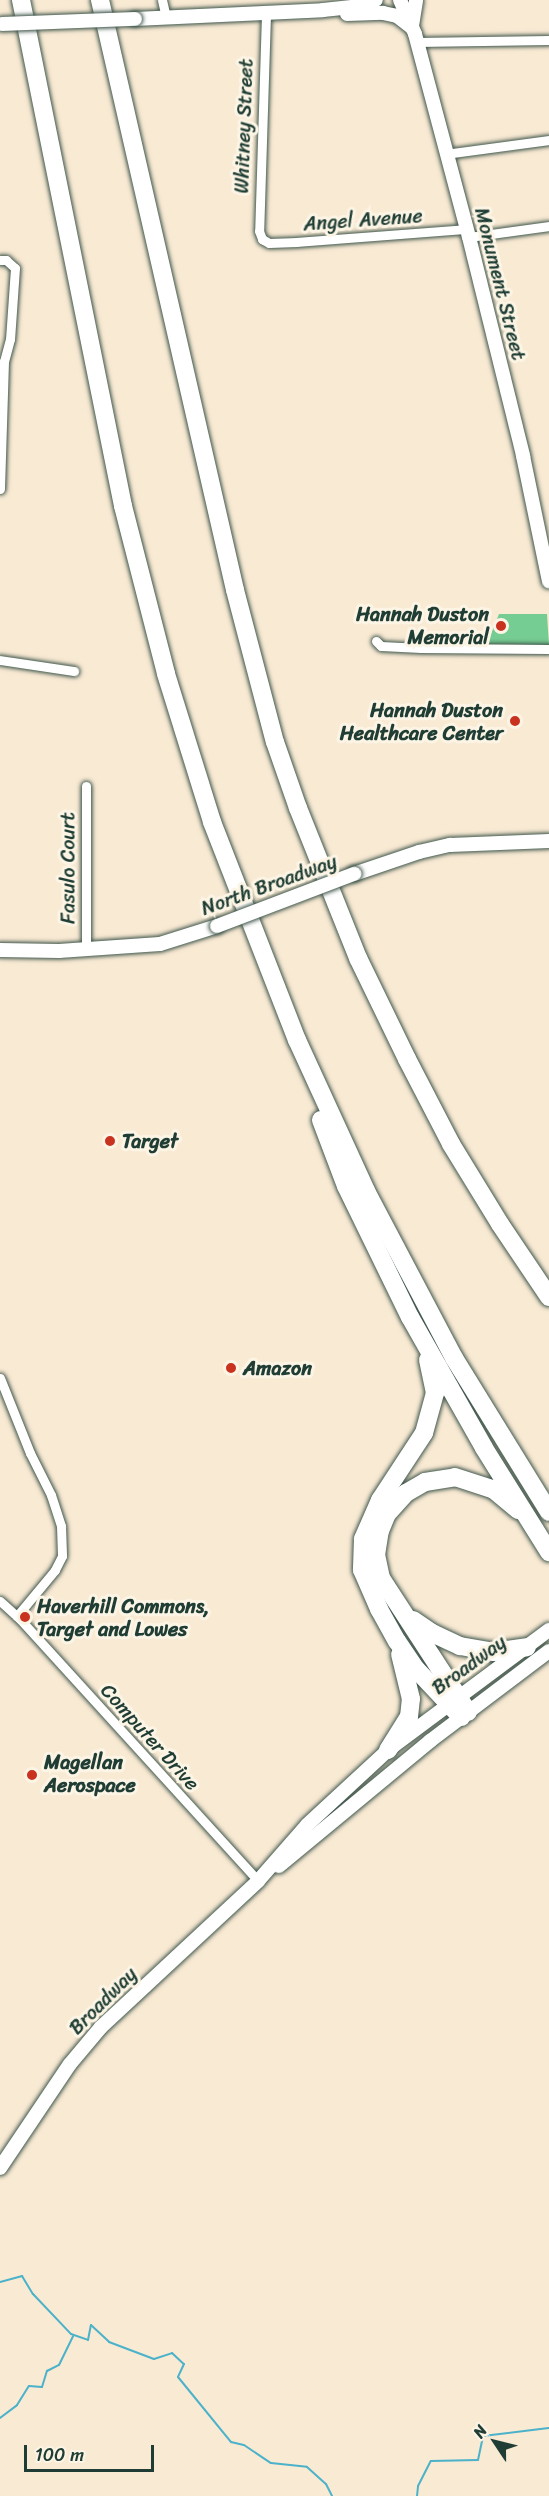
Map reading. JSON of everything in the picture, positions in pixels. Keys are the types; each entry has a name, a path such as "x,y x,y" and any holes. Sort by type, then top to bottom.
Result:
{"highway":[{"path":"21,0 106,429 142,584 212,822 239,897 297,1040 362,1182 424,1304 506,1446 549,1512"},
{"path":"100,0 235,590 275,742 298,808 358,958 406,1059 451,1144 500,1224 549,1297"},
{"path":"297,1040 313,1095 346,1186 424,1344 549,1552"},
{"path":"424,1344 435,1393 424,1433 380,1500 363,1539 362,1570 379,1610 416,1669 458,1708"},
{"path":"458,1708 430,1651 400,1610 381,1578 376,1555 387,1514 406,1493 426,1482 454,1477 493,1489 529,1520"},
{"path":"400,1610 432,1633 460,1646 493,1652 526,1647"},
{"path":"388,1750 409,1717 411,1699 397,1641"}],"main road":[{"path":"323,10 354,7 376,0"},
{"name":"Monument Street","path":"400,0 417,42 445,154 468,233 523,456 549,581"},
{"path":"412,28 416,0"},
{"path":"1,24 266,14 289,6 336,14 397,16 412,28"},
{"name":"North Broadway","path":"0,950 86,950 160,944 217,926 419,852 451,845 549,841"},
{"name":"Broadway","path":"258,1881 303,1848 526,1647 549,1630"},
{"name":"Broadway","path":"0,2168 70,2064 101,2027 258,1881 307,1825 388,1750 549,1651"}],"street":[{"path":"162,0 166,18"},
{"name":"Whitney Street","path":"262,240 259,231 266,14"},
{"path":"417,42 549,40"},
{"path":"445,154 549,140"},
{"name":"Angel Avenue","path":"262,240 269,243 297,242 468,233 549,226"},
{"path":"0,489 2,361 10,339 15,267 3,260"},
{"path":"376,641 381,646 421,648 549,649"},
{"path":"0,660 74,671"},
{"name":"Fasulo Court","path":"86,786 86,950"},
{"path":"0,1378 30,1453 51,1495 61,1526 62,1556 55,1570 16,1616"},
{"name":"Computer Drive","path":"0,1601 258,1881"}],"green space":[{"path":"499,614 547,614 549,645 487,644"}],"waterway":[{"path":"0,2282 22,2276 33,2294 71,2334 88,2340 91,2325 109,2342 154,2359 172,2353 184,2364 178,2377 231,2442 244,2445 271,2463 307,2467 326,2484 332,2496"},
{"path":"0,2418 17,2405 29,2386 42,2387 47,2371 59,2365 73,2336"},
{"path":"417,2496 418,2486 431,2461 478,2460 483,2436 549,2428"}],"place":[{"name":"Hannah Duston Memorial","path":"501,626"},
{"name":"Hannah Duston Healthcare Center","path":"515,721"},
{"name":"Target","path":"110,1141"},
{"name":"Amazon","path":"231,1368"},
{"name":"Haverhill Commons, Target and Lowes","path":"25,1617"},
{"name":"Magellan Aerospace","path":"32,1775"}]}
